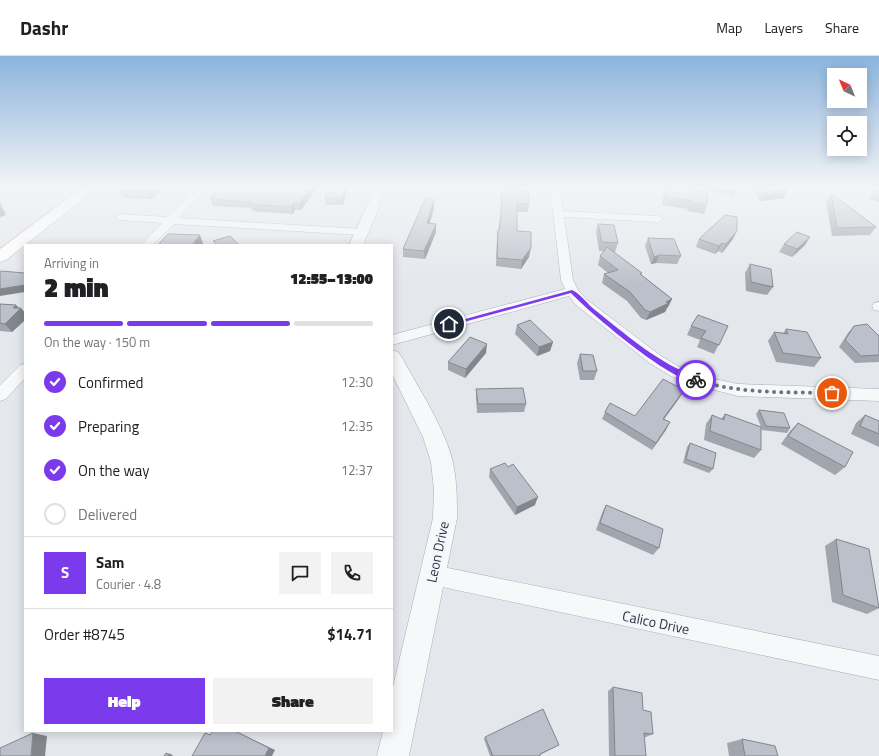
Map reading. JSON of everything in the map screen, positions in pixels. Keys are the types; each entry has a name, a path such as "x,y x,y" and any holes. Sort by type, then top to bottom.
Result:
{"main road":[{"path":"0,258 49,221"}],"street":[{"path":"148,244 170,221"},
{"path":"182,221 362,232"},
{"path":"356,244 367,221"},
{"path":"560,221 567,280 572,291 588,308 656,360 676,372 717,386 753,391 879,395"},
{"path":"393,340 572,291"},
{"name":"Leon Drive","path":"393,358 434,437 442,462 446,490 445,518 393,756"},
{"path":"0,395 24,371"},
{"name":"Calico Drive","path":"433,576 879,668"}],"building":[{"path":"416,221 428,221 427,223 436,224 424,251 403,249"},
{"path":"500,221 517,221 517,231 531,232 531,248 522,260 497,258"},
{"path":"719,221 737,221 737,231 726,244 722,243 719,246 699,239"},
{"path":"836,221 868,221 876,227 837,228"},
{"path":"598,224 614,225 618,243 602,242"},
{"path":"797,232 810,237 797,249 784,244"},
{"path":"168,234 200,235 193,244 159,244"},
{"path":"230,236 238,244 216,244 213,241"},
{"path":"648,238 674,239 681,256 659,255 654,257"},
{"path":"607,247 642,273 640,274 672,299 666,302 669,303 650,312 645,310 630,292 604,274 618,270 600,256"},
{"path":"750,264 771,269 773,287 751,282"},
{"path":"0,272 24,273 24,285 0,289"},
{"path":"0,304 16,305 13,308 21,308 5,324 0,323"},
{"path":"698,315 728,326 719,345 701,338 706,331 691,326"},
{"path":"530,320 553,342 539,347 517,325"},
{"path":"867,324 879,336 879,355 861,356 845,340 854,326"},
{"path":"786,329 807,332 821,358 783,353 774,332 788,334"},
{"path":"470,337 487,344 466,369 448,362"},
{"path":"580,354 593,355 597,371 583,371"},
{"path":"663,379 684,390 663,419 670,422 656,443 605,412 610,403 635,416"},
{"path":"523,388 526,404 478,404 476,389"},
{"path":"759,410 784,413 790,428 766,426"},
{"path":"725,414 761,427 761,450 710,431 712,415 724,420"},
{"path":"865,415 879,421 879,434 860,426"},
{"path":"798,423 853,452 845,467 788,436"},
{"path":"690,443 716,453 713,469 686,459"},
{"path":"505,463 508,467 513,464 538,497 517,507 490,469"},
{"path":"606,505 663,529 659,548 600,523"},
{"path":"836,539 869,549 879,608 843,595"},
{"path":"613,687 642,693 643,710 651,712 653,734 644,733 646,756 615,756"},
{"path":"543,709 559,745 540,754 540,756 493,756 485,737"},
{"path":"212,732 237,732 269,748 265,756 192,756 205,733 210,735"},
{"path":"33,733 31,756 0,756 0,748"},
{"path":"742,739 775,746 778,756 745,756"}],"way so far":[{"path":"696,380 738,390 832,393"}],"route":[{"path":"449,324 572,291 588,308 656,360 676,372 696,380"}]}
